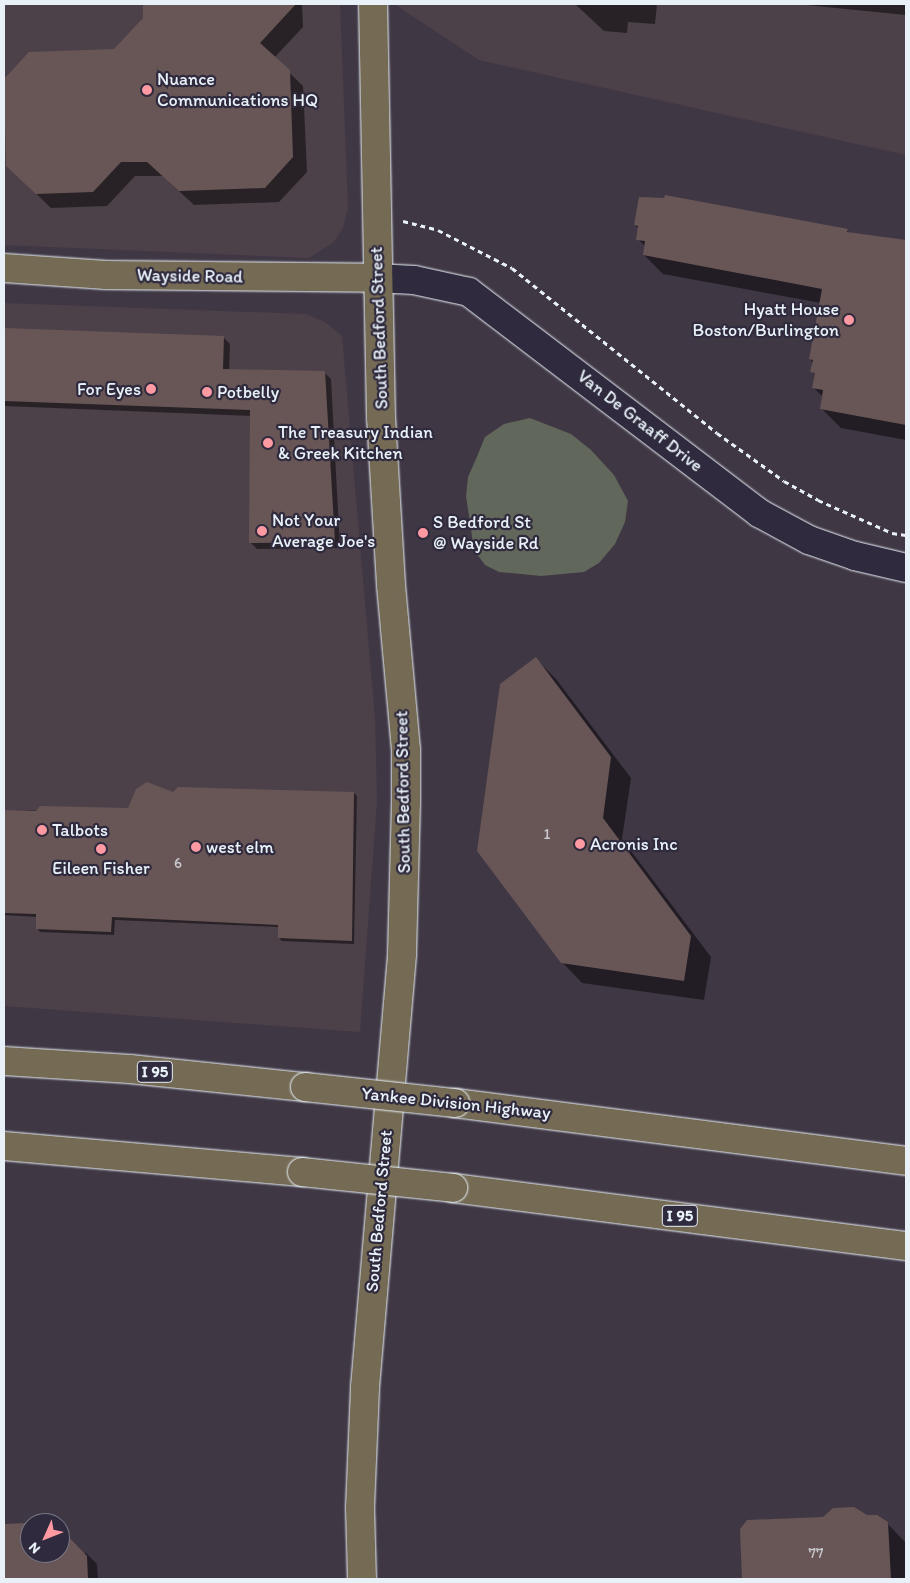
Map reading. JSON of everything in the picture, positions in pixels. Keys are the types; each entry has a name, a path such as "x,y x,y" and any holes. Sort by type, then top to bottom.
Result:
{"main road":[{"name":"South Bedford Street","path":"362,1579 360,1508 364,1387 402,954 406,803 406,750 390,584 381,418 376,278 373,4"},
{"name":"Wayside Road","path":"4,268 106,275 376,278"},
{"name":"Yankee Division Highway","path":"4,1061 130,1070 455,1102 906,1161"},
{"name":"I 95","path":"4,1146 302,1172 453,1188 906,1246"}],"street":[{"name":"Van De Graaff Drive","path":"376,278 418,281 469,292 759,513 809,540 855,556 906,568"}],"path":[{"path":"376,217 416,223 438,230 512,268 717,433 784,481 818,500 892,533 906,535"}],"shaded area":[{"path":"4,4 340,4 348,208 343,228 334,242 309,258 4,245"},
{"path":"394,4 906,4 906,155 479,60"},
{"path":"4,303 306,314 325,322 342,336 375,719 377,801 360,1032 4,1006"}],"green space":[{"path":"530,418 571,434 591,450 614,475 628,501 625,522 615,544 599,563 584,572 541,576 499,572 485,565 474,550 466,496 468,477 485,437 504,424"}],"building":[{"name":"Nuance Communications HQ","path":"143,4 296,4 260,43 290,70 293,157 265,188 179,191 147,162 121,162 93,192 36,194 6,166 4,79 29,52 114,49 143,18"},
{"name":"Hyatt House Boston/Burlington","path":"665,195 848,229 847,232 906,240 906,425 820,409 823,390 812,388 815,373 810,372 813,360 809,359 822,289 643,255 645,241 636,240 638,226 634,225 639,197 664,198"},
{"path":"4,328 224,336 223,369 325,371 335,542 249,543 250,410 4,401"},
{"path":"536,657 611,757 603,818 691,936 684,981 561,963 477,851 500,684"},
{"path":"147,782 173,792 178,787 354,792 352,941 278,938 278,925 112,917 111,932 36,929 36,914 4,913 4,810 36,811 40,806 128,808 136,789"},
{"path":"854,1507 867,1515 877,1515 888,1522 891,1579 742,1579 740,1529 747,1520 823,1517 833,1508"},
{"path":"20,1523 20,1563 70,1563 70,1538 87,1556 88,1579 4,1579 4,1524"}],"place":[{"name":"Nuance Communications HQ","path":"147,90"},
{"name":"Hyatt House Boston/Burlington","path":"849,320"},
{"name":"For Eyes","path":"151,389"},
{"name":"Potbelly","path":"207,392"},
{"name":"The Treasury Indian & Greek Kitchen","path":"268,443"},
{"name":"Not Your Average Joe's","path":"262,531"},
{"name":"S Bedford St @ Wayside Rd","path":"423,533"},
{"name":"Talbots","path":"42,830"},
{"name":"Acronis Inc","path":"580,844"},
{"name":"west elm","path":"196,847"},
{"name":"Eileen Fisher","path":"101,849"}]}
